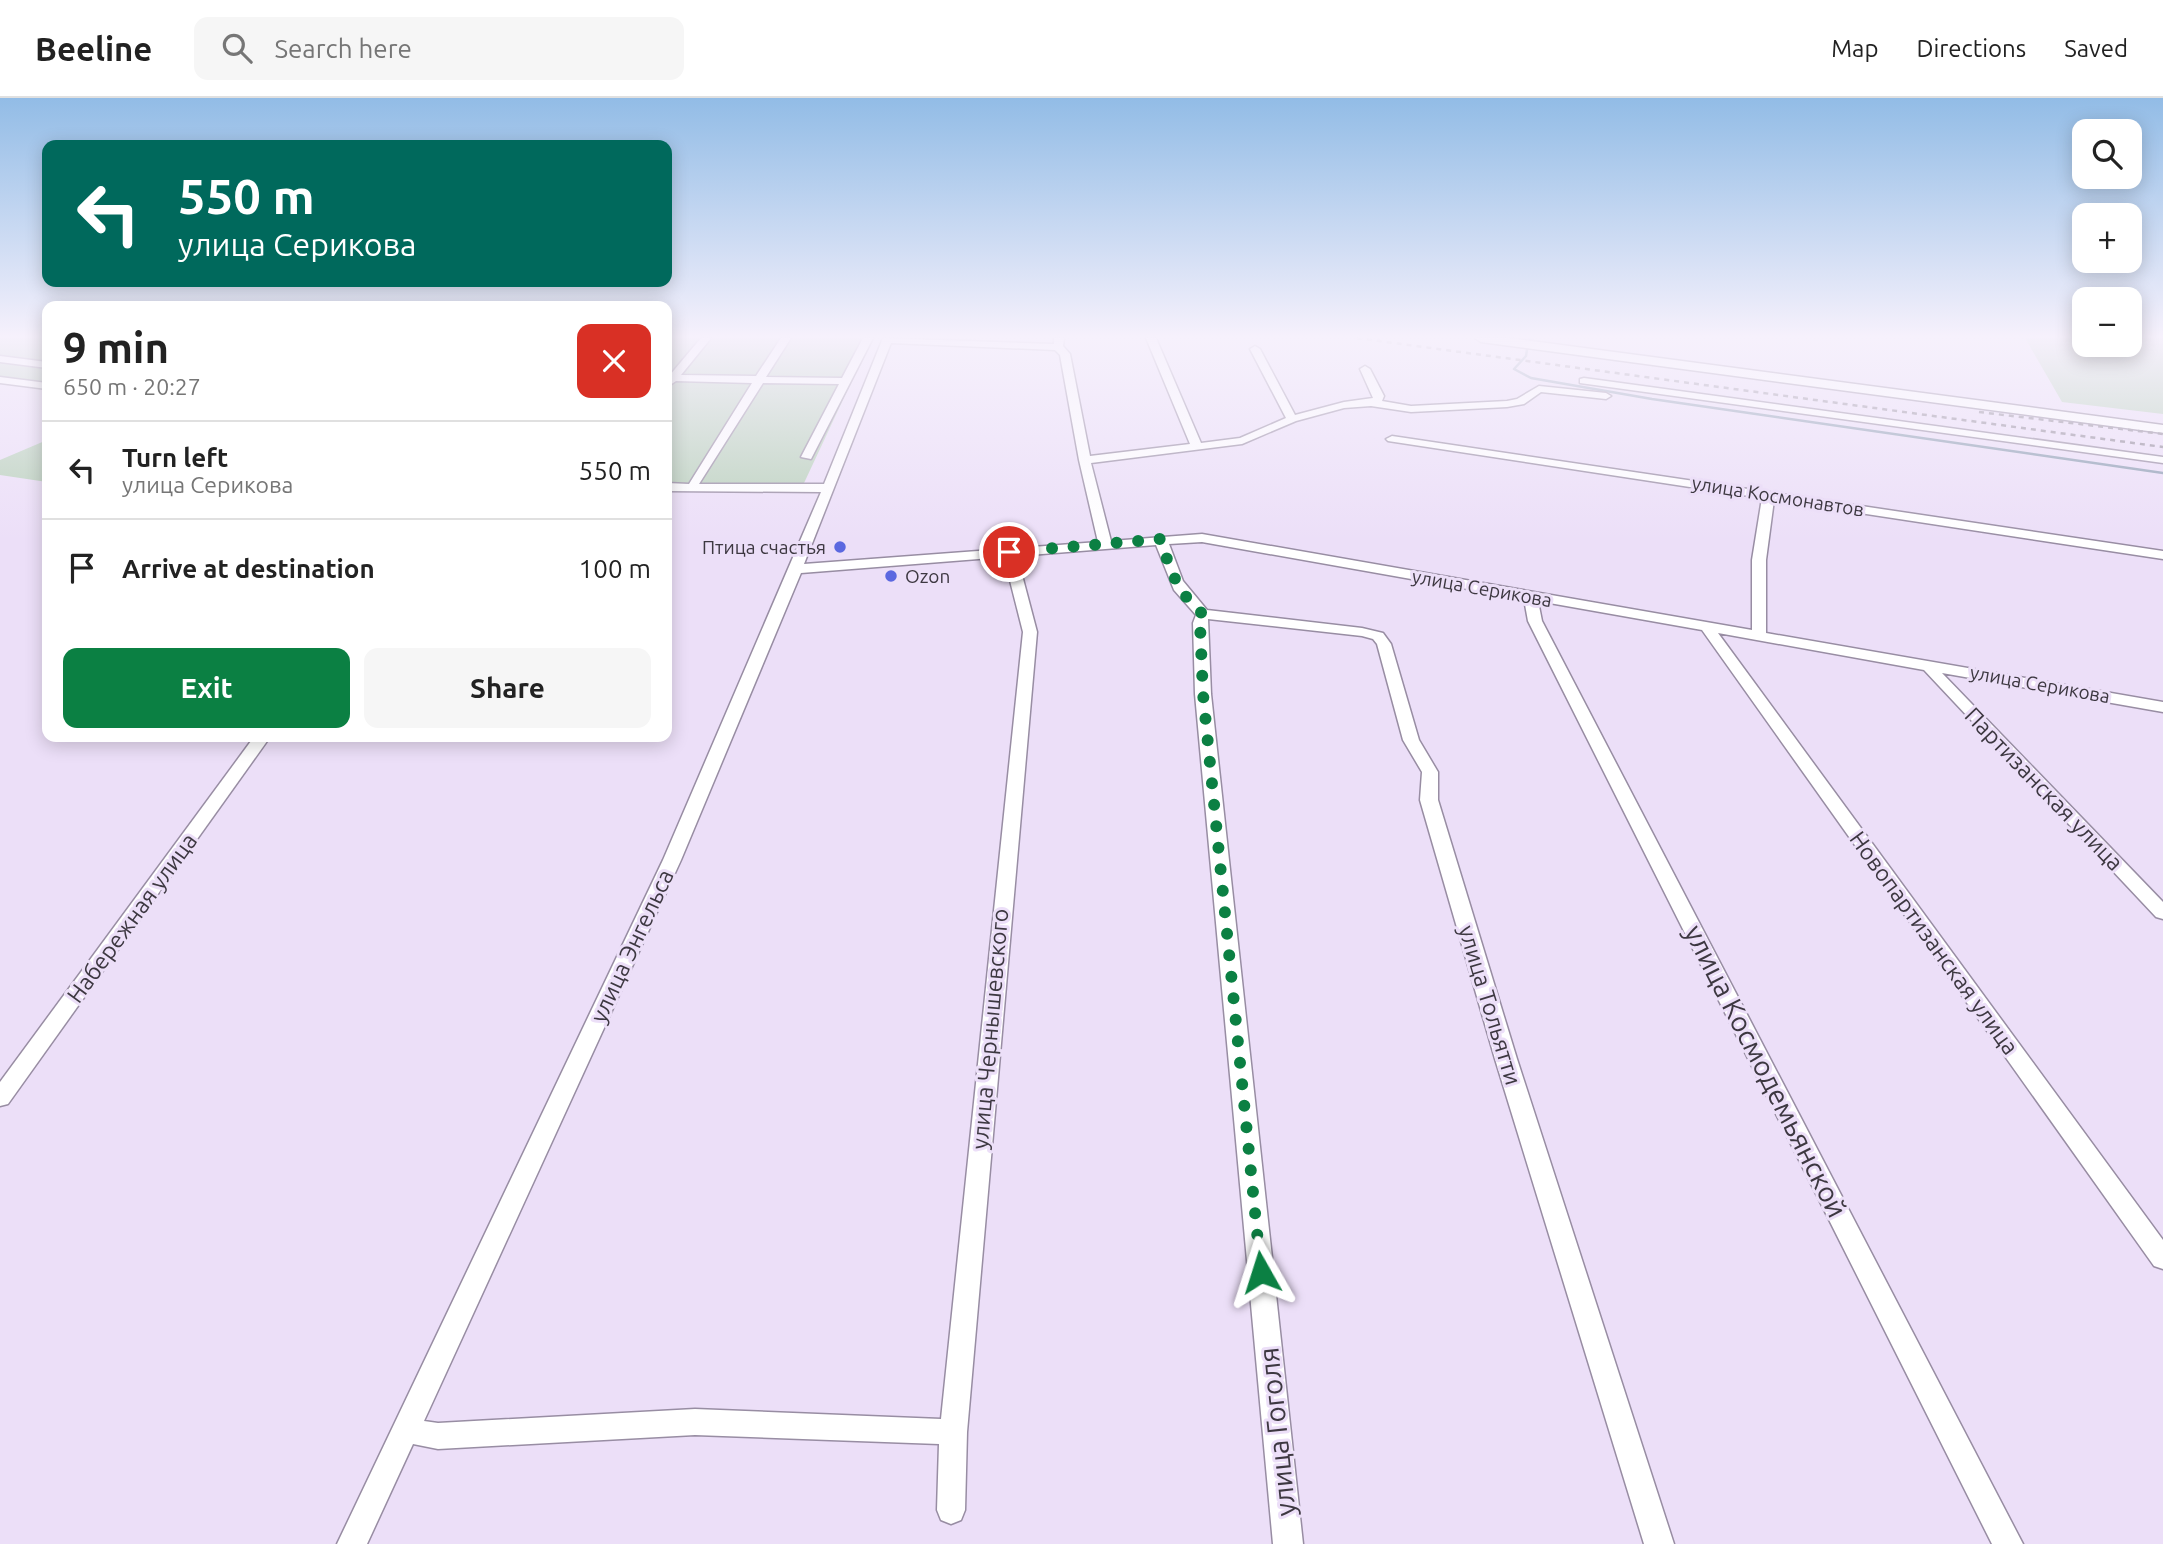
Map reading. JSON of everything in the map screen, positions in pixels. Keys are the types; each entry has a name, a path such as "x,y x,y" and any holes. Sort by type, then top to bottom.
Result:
{"main road":[{"path":"1988,405 2163,429"}],"street":[{"path":"694,482 744,405"},
{"path":"807,457 833,405"},
{"name":"улица Энгельса","path":"352,1544 672,860 796,569 857,405"},
{"path":"1075,405 1105,544"},
{"path":"1180,405 1196,444"},
{"path":"1285,405 1292,418"},
{"path":"1085,460 1196,444 1242,441 1292,418 1342,405"},
{"path":"1383,405 1411,409 1479,405"},
{"path":"1763,405 2163,460"},
{"name":"улица Космонавтов","path":"1392,439 2163,555"},
{"path":"672,487 827,488"},
{"path":"1759,634 1759,560 1769,495"},
{"path":"1161,539 1169,568 1188,602 1203,614"},
{"name":"улица Серикова","path":"796,569 1161,539 1232,542 2163,706"},
{"name":"улица Чернышевского","path":"951,1510 953,1432 1030,632 1009,552"},
{"name":"улица Космодемьянской","path":"1530,596 1535,621 2008,1544"},
{"name":"улица Гоголя","path":"1203,614 1200,624 1203,694 1288,1544"},
{"name":"улица Тольятти","path":"1203,614 1362,632 1378,636 1384,644 1412,740 1430,772 1429,800 1506,1059 1659,1544"},
{"name":"Новопартизанская улица","path":"1706,626 2163,1259"},
{"name":"Партизанская улица","path":"1928,664 1939,679 2163,913"},
{"name":"Набережная улица","path":"0,1098 258,742"},
{"path":"405,1430 438,1436 695,1422 953,1432"}],"green space":[{"path":"672,405 840,405 804,483 672,483"},
{"path":"2091,405 2163,405 2163,414"},
{"path":"42,442 42,481 0,475 0,460"}],"waterway":[{"path":"1697,405 2163,473"}],"railway":[{"path":"1856,405 2163,447"},
{"path":"1979,412 2163,434"}],"place":[{"name":"Птица счастья","path":"840,547"},
{"name":"Ozon","path":"891,576"}],"route":[{"path":"1009,552 1161,539 1169,568 1188,602 1203,614 1200,624 1203,694 1261,1272"}]}
